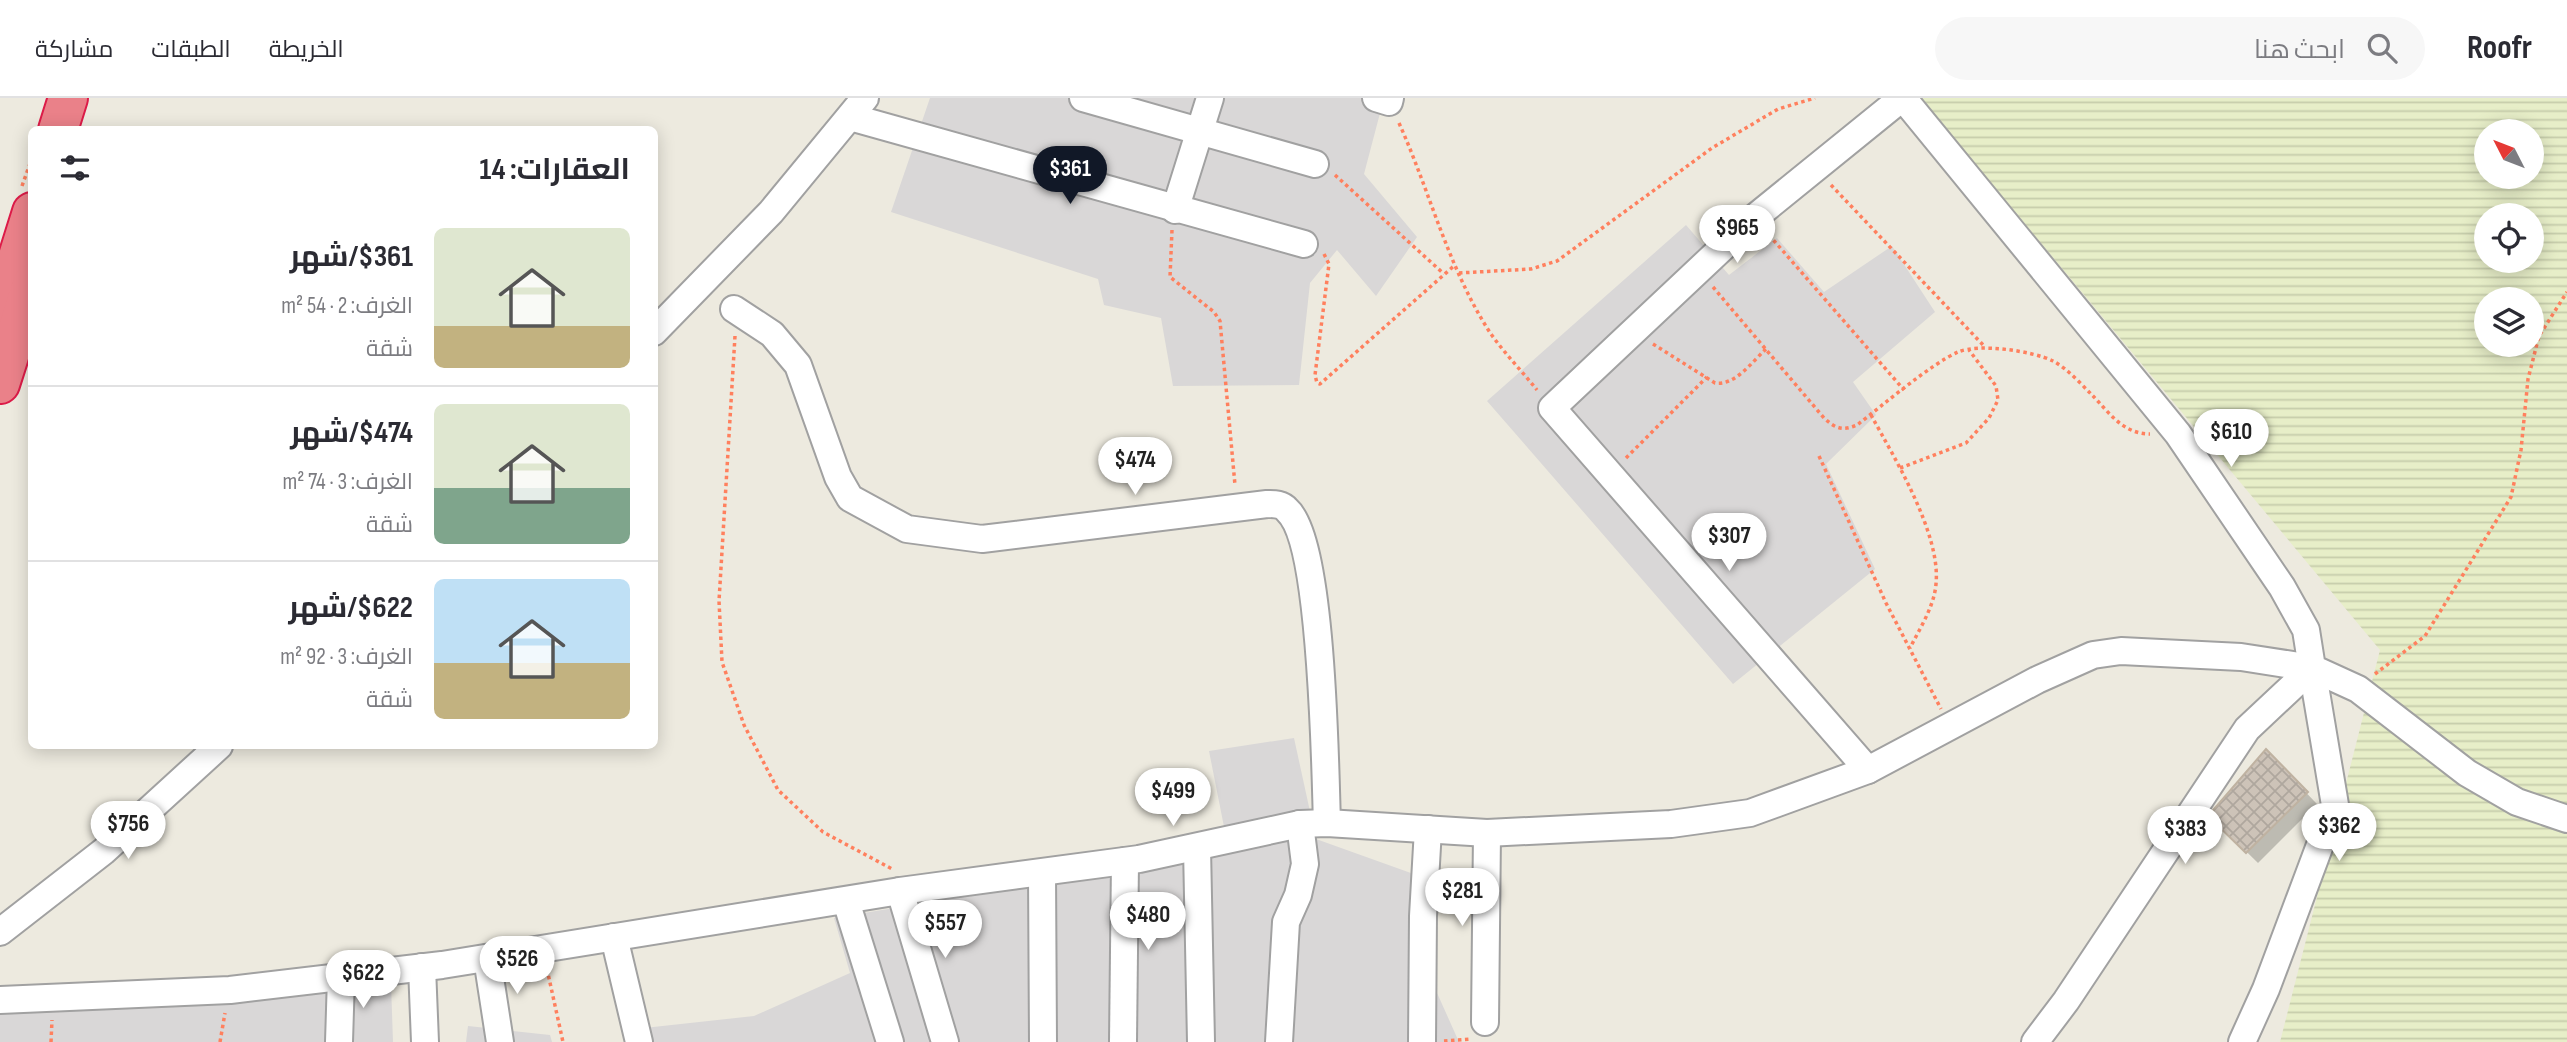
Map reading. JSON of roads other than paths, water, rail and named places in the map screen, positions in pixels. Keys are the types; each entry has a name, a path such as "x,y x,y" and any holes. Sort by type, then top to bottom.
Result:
{"highway":[{"path":"59,126 68,98"},
{"path":"81,126 90,98"},
{"path":"0,313 28,225"},
{"path":"0,384 28,296"}],"street":[{"path":"1083,98 1315,164"},
{"path":"1175,210 1210,98"},
{"path":"1868,770 1552,408 1754,218 1902,98 2178,433 2282,587 2306,630 2335,805 2266,989 2242,1042"},
{"path":"658,328 771,212 858,108 1175,210 1304,244"},
{"path":"734,309 772,334 798,365 838,477 850,498 907,529 982,540 1280,505 1295,521 1313,587 1321,667 1327,823"},
{"path":"0,1000 230,990 422,967 900,891 1125,861 1197,848 1300,824 1327,823 1487,833 1671,824 1750,813 1868,770 2037,680 2093,655 2121,651 2241,657 2312,668 2358,689 2467,773 2517,802 2567,819"},
{"path":"2035,1042 2066,1001 2247,729 2312,668"},
{"path":"0,932 104,851 216,749"},
{"path":"1279,1042 1286,922 1301,887 1305,864 1300,824"},
{"path":"1422,1042 1423,916 1428,829"},
{"path":"1485,1023 1487,833"},
{"path":"1197,848 1201,1042"},
{"path":"1123,1042 1125,861"},
{"path":"1042,873 1044,1042"},
{"path":"900,891 945,1042"},
{"path":"846,901 885,1037"},
{"path":"614,937 639,1042"},
{"path":"487,958 500,1042"},
{"path":"422,967 425,1042"},
{"path":"339,1042 341,976"}]}
